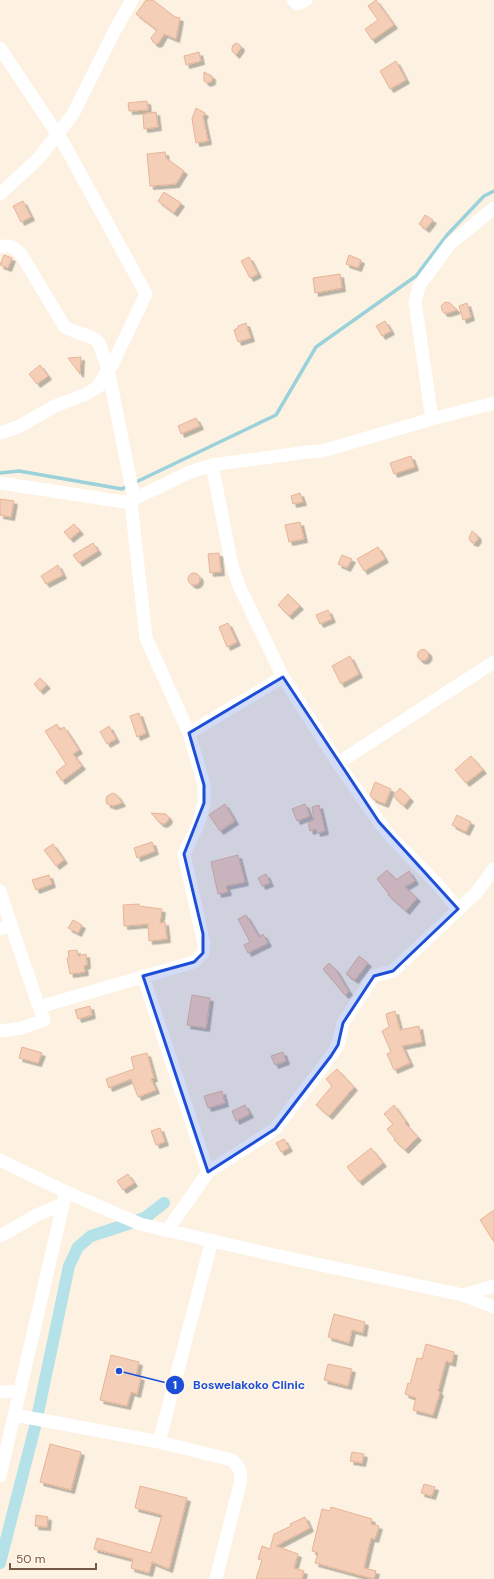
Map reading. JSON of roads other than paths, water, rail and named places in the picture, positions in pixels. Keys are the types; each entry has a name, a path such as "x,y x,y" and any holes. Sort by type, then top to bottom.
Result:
{"street":[{"path":"0,194 38,160 73,114 115,30 132,0"},
{"path":"293,0 297,4 306,0"},
{"path":"0,48 70,153 146,294 112,365 108,369 98,387 86,394 55,406 18,427 0,433"},
{"path":"432,419 415,302 416,294 419,286 450,244 494,208"},
{"path":"0,247 10,245 21,254 64,326 74,332 96,339 99,343 108,369 132,501 146,638 189,733 204,785 204,803 199,822 184,854 203,934 203,953 194,962 39,1007"},
{"path":"0,483 132,501 190,472 212,465 322,451 432,419 494,403"},
{"path":"212,465 232,566 240,588 283,677 338,763 390,836 438,885 458,909"},
{"path":"338,763 494,662"},
{"path":"189,733 283,677"},
{"path":"167,1231 208,1172 275,1129 331,1056 338,1045 343,1023 374,976 393,971 476,893 494,869"},
{"path":"0,892 5,927 44,1020 22,1028 0,1031"},
{"path":"143,976 208,1172"},
{"path":"0,1160 65,1198 140,1224 463,1295 494,1307"},
{"path":"0,1236 65,1198"},
{"path":"0,1476 65,1198"},
{"path":"159,1442 212,1240"},
{"path":"463,1295 494,1286"},
{"path":"0,1392 20,1391"},
{"path":"15,1415 159,1442 232,1460 238,1465 241,1471 240,1484 216,1579"}],"waterway":[{"path":"134,483 276,415 316,347 416,276 447,235 484,196 494,191"},
{"path":"0,473 19,471 122,489 129,485"},
{"path":"38,1413 69,1266 78,1247 91,1236 146,1217 164,1203"},
{"path":"0,1563 36,1423"}],"place":[{"name":"Boswelakoko Clinic","path":"119,1371"}]}
